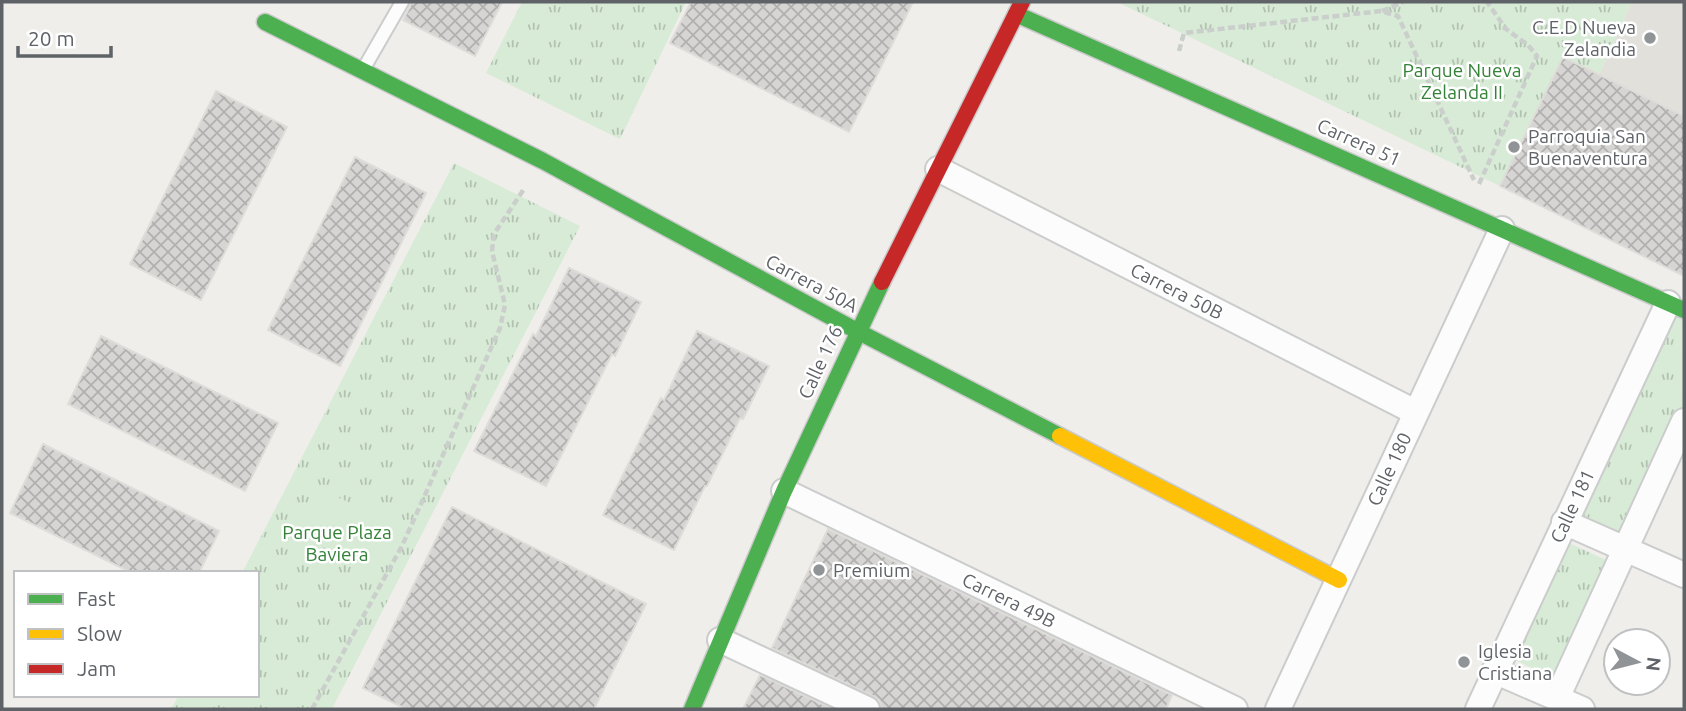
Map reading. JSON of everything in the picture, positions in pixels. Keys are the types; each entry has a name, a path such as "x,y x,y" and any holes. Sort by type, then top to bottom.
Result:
{"street":[{"name":"Calle 176","path":"692,709 784,491 857,331 1019,8"},
{"name":"Carrera 51","path":"1019,8 1676,306"},
{"name":"Carrera 50A","path":"265,22 543,160 857,331 1339,580"},
{"name":"Carrera 50B","path":"938,169 1415,412"},
{"name":"Calle 180","path":"1278,709 1502,229"},
{"name":"Calle 181","path":"1478,709 1564,522 1676,306"},
{"path":"1557,698 1684,421"},
{"name":"Carrera 49B","path":"784,491 1186,699 1235,709"},
{"path":"1564,522 1684,575"},
{"path":"720,640 867,709"},
{"path":"1494,671 1582,709"}],"lane":[{"path":"363,70 401,2"}],"path":[{"path":"1184,33 1381,11 1404,2"},
{"path":"1381,11 1398,16 1477,187 1538,56 1506,29 1487,2"},
{"path":"312,709 402,546 500,328 505,305 492,251 494,234 543,160"}],"shaded area":[{"name":"C.E.D Nueva Zelandia","path":"1632,2 1684,2 1684,116 1599,75"}],"green space":[{"path":"522,2 686,2 620,139 486,73"},
{"name":"Parque Nueva Zelanda II","path":"1117,2 1632,2 1599,75 1563,57 1500,186"},
{"name":"Parque Plaza Baviera","path":"454,163 580,226 332,709 171,709 178,697 259,697 259,571 243,571"},
{"path":"1674,313 1684,318 1684,404 1624,536 1581,516"},
{"path":"316,487 391,522 373,561 298,526"},
{"path":"1569,543 1606,560 1552,677 1515,660"}],"building":[{"path":"412,2 502,2 475,56 403,20"},
{"path":"691,2 913,2 849,132 670,43"},
{"name":"Parroquia San Buenaventura","path":"1563,57 1684,116 1684,276 1500,186"},
{"path":"216,91 287,127 201,300 130,264"},
{"path":"355,157 426,193 340,366 268,330"},
{"path":"569,268 641,302 546,486 474,451"},
{"path":"697,331 769,366 674,550 603,515"},
{"path":"101,336 278,423 245,491 68,404"},
{"path":"43,444 219,531 200,571 128,571 10,513"},
{"path":"452,507 646,604 594,709 406,709 363,688"},
{"path":"828,529 1172,695 1166,709 882,709 880,701 873,696 772,648"},
{"path":"760,675 833,709 743,709"}],"traffic: fast":[{"path":"1016,14 1684,310"},
{"path":"265,22 543,161 857,331 1060,436"},
{"path":"692,709 784,491 882,282"}],"traffic: slow":[{"path":"1060,436 1339,580"}],"traffic: jam":[{"path":"882,282 1022,2"}],"place":[{"name":"C.E.D Nueva Zelandia","path":"1650,38"},
{"name":"Parroquia San Buenaventura","path":"1514,147"},
{"name":"Premium","path":"819,570"},
{"name":"Iglesia Cristiana","path":"1464,662"}]}
